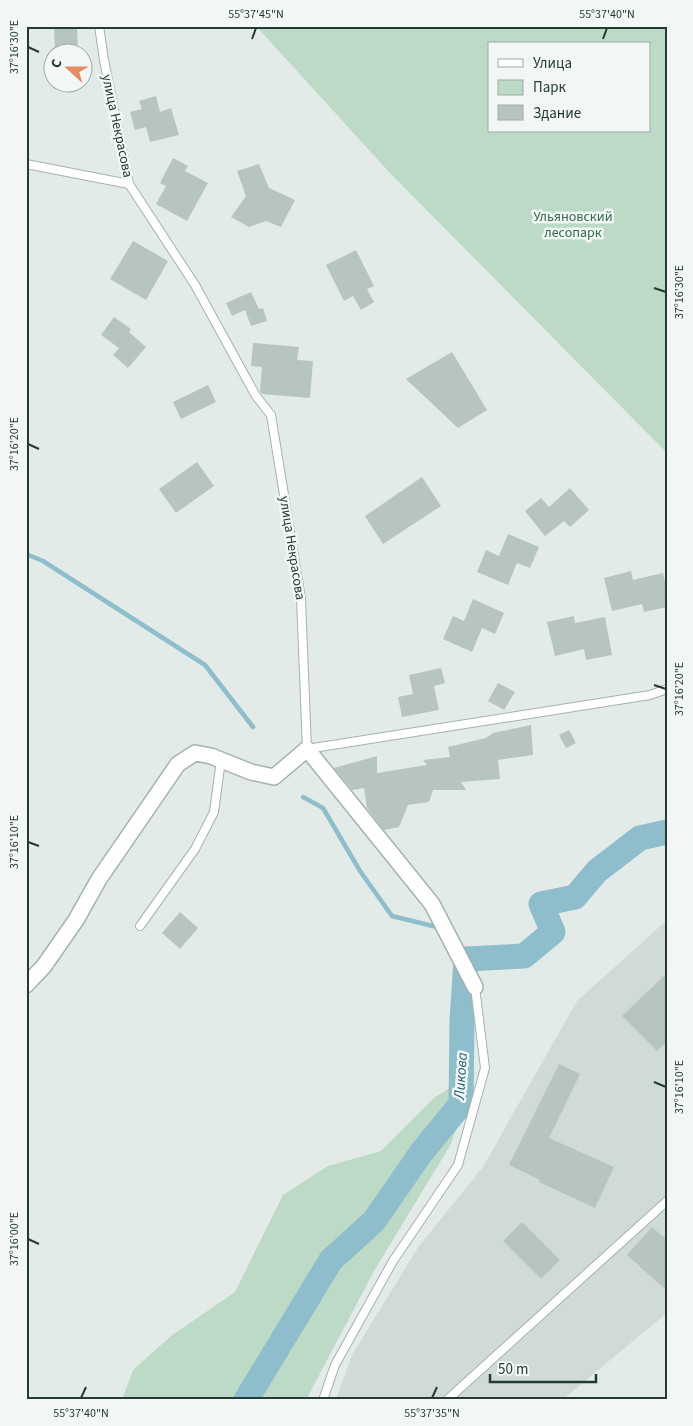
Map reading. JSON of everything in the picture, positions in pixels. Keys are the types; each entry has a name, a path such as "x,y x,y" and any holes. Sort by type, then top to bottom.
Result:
{"street":[{"path":"26,985 44,966 76,920 98,879 178,764 195,753 221,760 251,772 274,777 307,749 432,904 475,987"}],"lane":[{"name":"улица Некрасова","path":"99,26 129,184 195,285 256,396 271,415 301,599 307,749"},
{"path":"26,164 129,184"},
{"path":"307,749 640,697 667,689"},
{"path":"140,926 195,849 214,812 221,760"},
{"path":"324,1400 335,1365 393,1261 458,1165 486,1068 475,987"},
{"path":"447,1400 667,1201"}],"shaded area":[{"path":"667,920 667,1313 562,1400 336,1400 352,1355 419,1246 483,1167 577,1001"}],"green space":[{"name":"Ульяновский лесопарк","path":"256,26 667,26 667,453 390,173"},
{"path":"475,1073 451,1144 374,1271 306,1400 187,1400 188,1397 184,1400 122,1400 133,1370 171,1336 235,1292 283,1195 328,1166 381,1151 435,1097"}],"building":[{"path":"77,28 78,42 55,42 54,29"},
{"path":"156,96 160,112 171,108 179,135 150,142 146,127 135,130 130,112 142,109 139,101"},
{"path":"173,158 188,166 185,171 208,183 187,221 156,204 166,186 160,183"},
{"path":"259,164 269,188 295,200 281,227 266,221 249,227 231,217 246,196 237,171"},
{"path":"133,241 168,261 146,300 110,279"},
{"path":"356,250 374,286 367,289 374,302 361,310 353,296 344,301 326,265"},
{"path":"251,292 259,309 263,308 267,321 251,326 245,310 232,316 226,303"},
{"path":"114,317 131,329 129,332 146,347 128,368 113,355 119,348 101,335"},
{"path":"253,343 299,347 297,360 313,361 310,398 262,394 260,391 262,367 251,366"},
{"path":"452,352 487,410 458,428 406,379"},
{"path":"208,385 216,402 181,419 173,402"},
{"path":"197,462 214,486 176,513 159,489"},
{"path":"422,477 441,506 383,544 365,516"},
{"path":"570,488 589,510 570,527 564,521 545,536 525,511 541,498 549,507"},
{"path":"508,534 539,547 530,568 517,563 508,585 477,572 486,550 499,556"},
{"path":"631,571 633,580 663,573 667,589 667,607 644,612 642,604 612,611 604,578"},
{"path":"473,599 504,613 495,634 482,628 472,652 443,639 453,616 464,621"},
{"path":"574,616 575,623 605,617 612,655 586,660 584,649 555,656 547,622"},
{"path":"441,668 445,683 434,686 439,710 402,717 398,697 413,694 409,675"},
{"path":"498,683 515,692 504,710 488,701"},
{"path":"531,725 533,755 498,760 500,779 461,782 466,790 433,790 429,802 408,805 399,827 384,830 367,808 364,788 352,790 334,768 377,756 377,773 427,765 423,760 450,757 448,747 486,738 493,733"},
{"path":"569,730 576,743 566,748 559,735"},
{"path":"180,912 198,928 180,949 162,933"},
{"path":"667,973 667,1042 657,1051 622,1016"},
{"path":"559,1064 580,1074 549,1138 614,1167 595,1208 539,1182 540,1180 509,1165"},
{"path":"522,1222 560,1260 541,1279 503,1241"},
{"path":"652,1227 667,1240 667,1291 627,1255"}],"waterway":[{"path":"26,554 43,561 205,665 253,727"},
{"path":"303,797 323,808 360,871 392,916 441,928"},
{"name":"Ликова","path":"246,1400 331,1260 374,1221 421,1153 461,1104 462,1021 466,959 524,956 553,932 541,904 575,897 597,871 640,838 667,832"}]}
